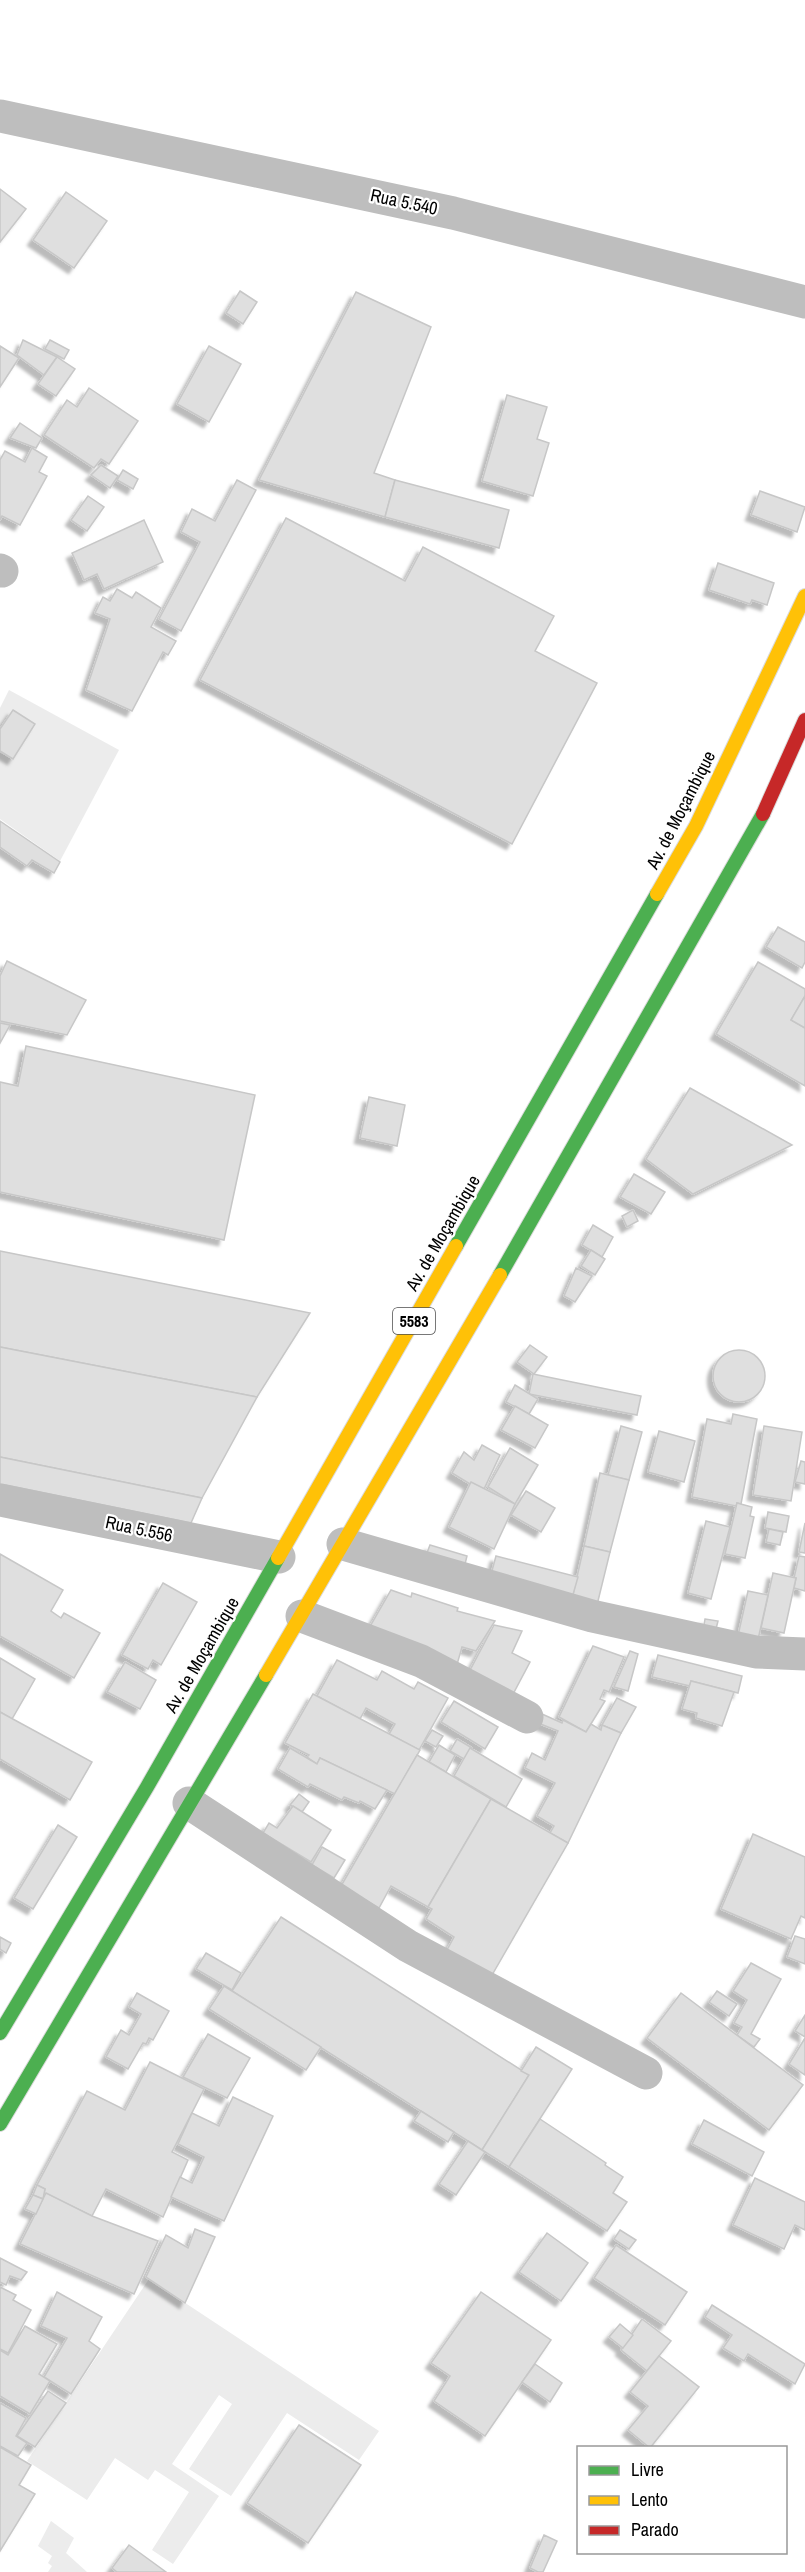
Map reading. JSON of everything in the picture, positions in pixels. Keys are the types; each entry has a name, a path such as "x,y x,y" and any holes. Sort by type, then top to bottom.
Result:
{"highway":[{"name":"Av. de Moçambique","path":"0,2033 147,1787 696,826 805,596"},
{"name":"5583","path":"0,2124 302,1616 563,1167 766,808 805,720"}],"street":[{"name":"Rua 5.540","path":"0,116 453,213 805,302"},
{"name":"Rua 5.556","path":"0,1500 279,1557"},
{"path":"343,1544 592,1616 756,1652 805,1654"},
{"path":"302,1616 421,1661 527,1717"},
{"path":"189,1803 408,1946 646,2073"}],"shaded area":[{"path":"9,690 119,750 60,861 0,819 0,708"},
{"path":"149,2279 379,2431 359,2460 287,2413 231,2496 189,2469 232,2404 219,2395 172,2464 219,2496 173,2564 152,2550 189,2492 155,2470 148,2480 115,2458 87,2500 27,2461"},
{"path":"51,2521 74,2538 66,2553 87,2572 48,2572 52,2566 48,2563 52,2556 38,2546"}],"building":[{"path":"0,189 26,209 0,242"},
{"path":"66,192 107,221 74,268 33,240"},
{"path":"240,291 257,302 243,324 226,313"},
{"path":"356,292 431,327 374,473 395,480 385,517 259,480"},
{"path":"23,340 57,357 44,375 17,355"},
{"path":"50,340 69,350 64,359 45,349"},
{"path":"0,346 19,358 0,387"},
{"path":"209,346 241,364 209,422 177,404"},
{"path":"57,357 75,369 56,396 38,384"},
{"path":"89,388 138,421 109,464 101,459 94,468 44,435 67,400 77,407"},
{"path":"507,395 547,407 537,439 549,443 533,496 482,481"},
{"path":"20,423 42,438 36,448 10,438"},
{"path":"32,448 47,457 39,472 47,476 20,525 2,516 0,520 0,460 5,451 25,462"},
{"path":"101,465 118,476 110,488 91,475"},
{"path":"123,470 138,479 133,489 117,480"},
{"path":"237,480 256,490 181,631 159,619 200,542 181,532 192,509 215,521"},
{"path":"395,480 509,510 499,548 385,517"},
{"path":"760,491 805,507 797,532 751,515"},
{"path":"88,496 104,507 87,531 71,520"},
{"path":"286,518 405,581 423,547 554,616 535,651 597,683 512,844 200,680"},
{"path":"144,520 163,562 104,589 97,574 84,580 72,553"},
{"path":"718,563 774,583 767,605 752,600 750,604 709,590"},
{"path":"117,589 132,598 136,592 161,608 151,627 176,641 168,655 163,652 132,711 86,690 110,619 95,613 103,597 110,601"},
{"path":"13,710 35,724 13,759 0,751 0,729"},
{"path":"0,821 60,862 54,873 32,860 27,866 0,847"},
{"path":"778,927 805,942 805,962 802,968 766,947"},
{"path":"7,961 86,1000 67,1035 0,1021 0,976"},
{"path":"758,962 805,989 805,996 791,1020 805,1028 805,1086 716,1034"},
{"path":"805,996 805,1028 791,1020"},
{"path":"0,1023 10,1025 0,1043"},
{"path":"26,1046 255,1095 224,1240 0,1192 0,1082 18,1086"},
{"path":"690,1088 792,1145 693,1194 646,1159"},
{"path":"369,1097 405,1105 397,1146 360,1138"},
{"path":"634,1174 665,1192 651,1214 620,1197"},
{"path":"633,1210 638,1221 627,1227 622,1216"},
{"path":"593,1225 613,1237 602,1257 582,1245"},
{"path":"591,1250 605,1259 595,1275 581,1266"},
{"path":"0,1251 310,1313 257,1397 0,1347"},
{"path":"576,1268 592,1276 575,1302 564,1296"},
{"path":"530,1345 547,1357 534,1374 517,1362"},
{"path":"0,1347 257,1397 202,1498 0,1457"},
{"path":"739,1350 749,1352 757,1358 763,1366 765,1376 763,1386 757,1394 749,1400 739,1402 729,1400 721,1394 715,1386 713,1376 715,1366 721,1358 729,1352"},
{"path":"533,1374 641,1396 637,1415 529,1394"},
{"path":"515,1385 538,1399 529,1414 506,1402"},
{"path":"515,1406 548,1425 535,1448 501,1430"},
{"path":"733,1414 757,1419 741,1504 737,1503 736,1506 692,1497 707,1419 731,1424"},
{"path":"621,1426 642,1432 629,1480 608,1475"},
{"path":"764,1426 802,1432 791,1501 753,1495"},
{"path":"659,1431 695,1441 684,1482 648,1472"},
{"path":"482,1445 500,1455 484,1489 452,1473 464,1452 474,1460"},
{"path":"510,1448 538,1465 515,1504 488,1487"},
{"path":"0,1457 202,1498 191,1523 0,1484"},
{"path":"801,1461 805,1462 805,1484 795,1482"},
{"path":"600,1473 629,1480 610,1552 584,1546"},
{"path":"471,1482 515,1504 494,1549 449,1527"},
{"path":"526,1491 555,1508 541,1532 511,1515"},
{"path":"737,1503 752,1507 750,1516 754,1517 745,1558 725,1554"},
{"path":"768,1512 789,1516 786,1532 765,1528"},
{"path":"706,1521 730,1527 711,1599 688,1593"},
{"path":"805,1523 805,1553 799,1552"},
{"path":"769,1529 783,1532 780,1545 766,1542"},
{"path":"430,1545 467,1556 463,1572 423,1563"},
{"path":"584,1546 610,1552 597,1605 572,1599"},
{"path":"0,1554 63,1590 51,1611 61,1618 64,1613 100,1633 74,1678 0,1636"},
{"path":"496,1556 578,1577 570,1605 490,1578"},
{"path":"799,1556 805,1557 805,1591 794,1588"},
{"path":"773,1573 796,1578 784,1633 761,1628"},
{"path":"163,1583 197,1602 161,1665 153,1660 148,1669 122,1655"},
{"path":"391,1590 411,1597 412,1593 458,1608 457,1611 495,1621 476,1651 462,1647 456,1668 364,1637"},
{"path":"748,1591 768,1595 757,1644 737,1640"},
{"path":"705,1619 718,1621 715,1633 703,1631"},
{"path":"494,1625 522,1631 512,1653 530,1662 512,1696 468,1674"},
{"path":"593,1646 624,1657 609,1692 604,1690 600,1699 605,1701 586,1732 559,1717"},
{"path":"630,1651 638,1654 628,1691 614,1687"},
{"path":"658,1655 742,1676 738,1693 691,1681 690,1686 652,1677"},
{"path":"0,1658 35,1679 12,1719 0,1712"},
{"path":"337,1660 377,1680 382,1671 414,1689 418,1682 448,1698 419,1750 389,1734 395,1724 366,1708 360,1719 317,1696"},
{"path":"125,1662 156,1680 140,1709 107,1692"},
{"path":"691,1681 734,1692 722,1726 696,1718 697,1713 682,1709"},
{"path":"313,1694 420,1750 395,1794 320,1758 317,1764 307,1757 309,1755 285,1743"},
{"path":"617,1698 636,1707 621,1733 602,1725"},
{"path":"454,1701 498,1727 485,1749 441,1722"},
{"path":"0,1712 92,1762 70,1800 0,1759"},
{"path":"542,1714 562,1723 563,1720 586,1732 591,1724 601,1730 602,1725 621,1733 568,1843 550,1833 554,1826 537,1816 555,1783 525,1768 532,1753 545,1760 558,1731 538,1723"},
{"path":"432,1730 443,1736 436,1747 425,1741"},
{"path":"457,1739 472,1748 464,1759 450,1751"},
{"path":"439,1745 455,1755 446,1772 429,1762"},
{"path":"290,1748 317,1764 320,1758 387,1790 375,1809 360,1801 359,1803 344,1797 342,1800 310,1784 308,1787 278,1769"},
{"path":"470,1748 522,1779 506,1807 454,1776"},
{"path":"417,1755 491,1799 428,1907 391,1886 379,1908 341,1886"},
{"path":"299,1794 309,1802 302,1812 290,1805"},
{"path":"491,1799 568,1843 492,1975 447,1950 454,1937 426,1919 432,1909 428,1907"},
{"path":"293,1806 331,1830 311,1862 263,1833 269,1823 277,1828"},
{"path":"58,1825 77,1837 33,1909 14,1898"},
{"path":"753,1834 805,1857 805,1918 801,1916 791,1939 721,1909"},
{"path":"322,1847 345,1860 334,1878 312,1865"},
{"path":"281,1917 529,2075 482,2150 232,1991"},
{"path":"795,1936 805,1939 805,1964 787,1957"},
{"path":"0,1937 11,1943 6,1953 0,1949"},
{"path":"206,1953 241,1973 232,1990 196,1969"},
{"path":"751,1963 781,1979 751,2034 760,2039 754,2047 737,2035 742,2027 734,2023 747,2000 733,1991"},
{"path":"224,1986 321,2047 306,2070 209,2009"},
{"path":"717,1991 737,2004 729,2016 709,2002"},
{"path":"137,1993 169,2011 153,2040 149,2038 146,2044 143,2043 128,2069 106,2057 121,2030 129,2035 141,2014 129,2007"},
{"path":"681,1993 803,2085 769,2130 647,2038"},
{"path":"805,2015 805,2037 795,2031"},
{"path":"208,2034 250,2058 227,2098 183,2077"},
{"path":"805,2038 805,2075 789,2064"},
{"path":"536,2047 572,2069 509,2167 482,2150 529,2075 521,2071"},
{"path":"150,2062 204,2089 172,2152 188,2160 163,2217 106,2189 92,2216 44,2193 45,2189 37,2185 87,2091 125,2110"},
{"path":"233,2097 273,2116 224,2221 171,2197 180,2177 192,2183 204,2157 178,2144 192,2113 219,2126"},
{"path":"421,2111 454,2132 448,2142 414,2121"},
{"path":"540,2119 623,2177 613,2193 627,2202 607,2231 509,2167"},
{"path":"704,2120 764,2152 752,2176 692,2144"},
{"path":"468,2141 485,2152 456,2195 439,2184"},
{"path":"755,2178 805,2202 805,2230 795,2225 784,2249 733,2225"},
{"path":"37,2185 45,2189 43,2199 33,2195"},
{"path":"46,2193 92,2216 158,2241 134,2294 20,2244"},
{"path":"33,2195 43,2199 36,2214 25,2209"},
{"path":"195,2229 215,2237 185,2303 146,2277 166,2235 188,2248"},
{"path":"620,2230 636,2240 629,2249 614,2239"},
{"path":"547,2233 588,2263 561,2301 519,2272"},
{"path":"616,2245 687,2292 665,2325 594,2278"},
{"path":"0,2258 27,2272 21,2280 10,2276 6,2285 0,2282"},
{"path":"0,2287 16,2295 13,2300 31,2310 8,2353 0,2349"},
{"path":"57,2292 102,2317 89,2341 100,2349 71,2394 44,2377 67,2338 41,2326"},
{"path":"481,2292 551,2340 485,2436 434,2401 450,2376 431,2363"},
{"path":"712,2305 805,2364 795,2384 748,2354 744,2361 723,2348 732,2335 705,2317"},
{"path":"642,2319 671,2341 647,2371 621,2350"},
{"path":"620,2324 633,2335 623,2348 609,2337"},
{"path":"25,2326 57,2344 39,2374 50,2381 30,2414 0,2396 0,2350 8,2355"},
{"path":"659,2356 699,2387 652,2446 648,2446 628,2430 648,2406 630,2392"},
{"path":"535,2364 562,2383 550,2402 522,2382"},
{"path":"48,2391 66,2403 35,2447 17,2436"},
{"path":"0,2403 26,2418 16,2436 27,2443 18,2456 0,2446"},
{"path":"299,2425 361,2465 308,2543 247,2503"},
{"path":"0,2447 31,2465 19,2485 35,2494 0,2551"},
{"path":"544,2535 557,2541 543,2572 538,2572 530,2568"},
{"path":"129,2545 166,2572 117,2572 112,2568"}],"traffic: fast":[{"path":"500,1275 763,814"},
{"path":"456,1246 657,894"},
{"path":"0,2033 147,1787 278,1558"},
{"path":"0,2124 266,1675"}],"traffic: slow":[{"path":"657,894 696,826 805,596"},
{"path":"278,1558 456,1246"},
{"path":"266,1675 500,1275"}],"traffic: jam":[{"path":"763,814 805,720"}]}
